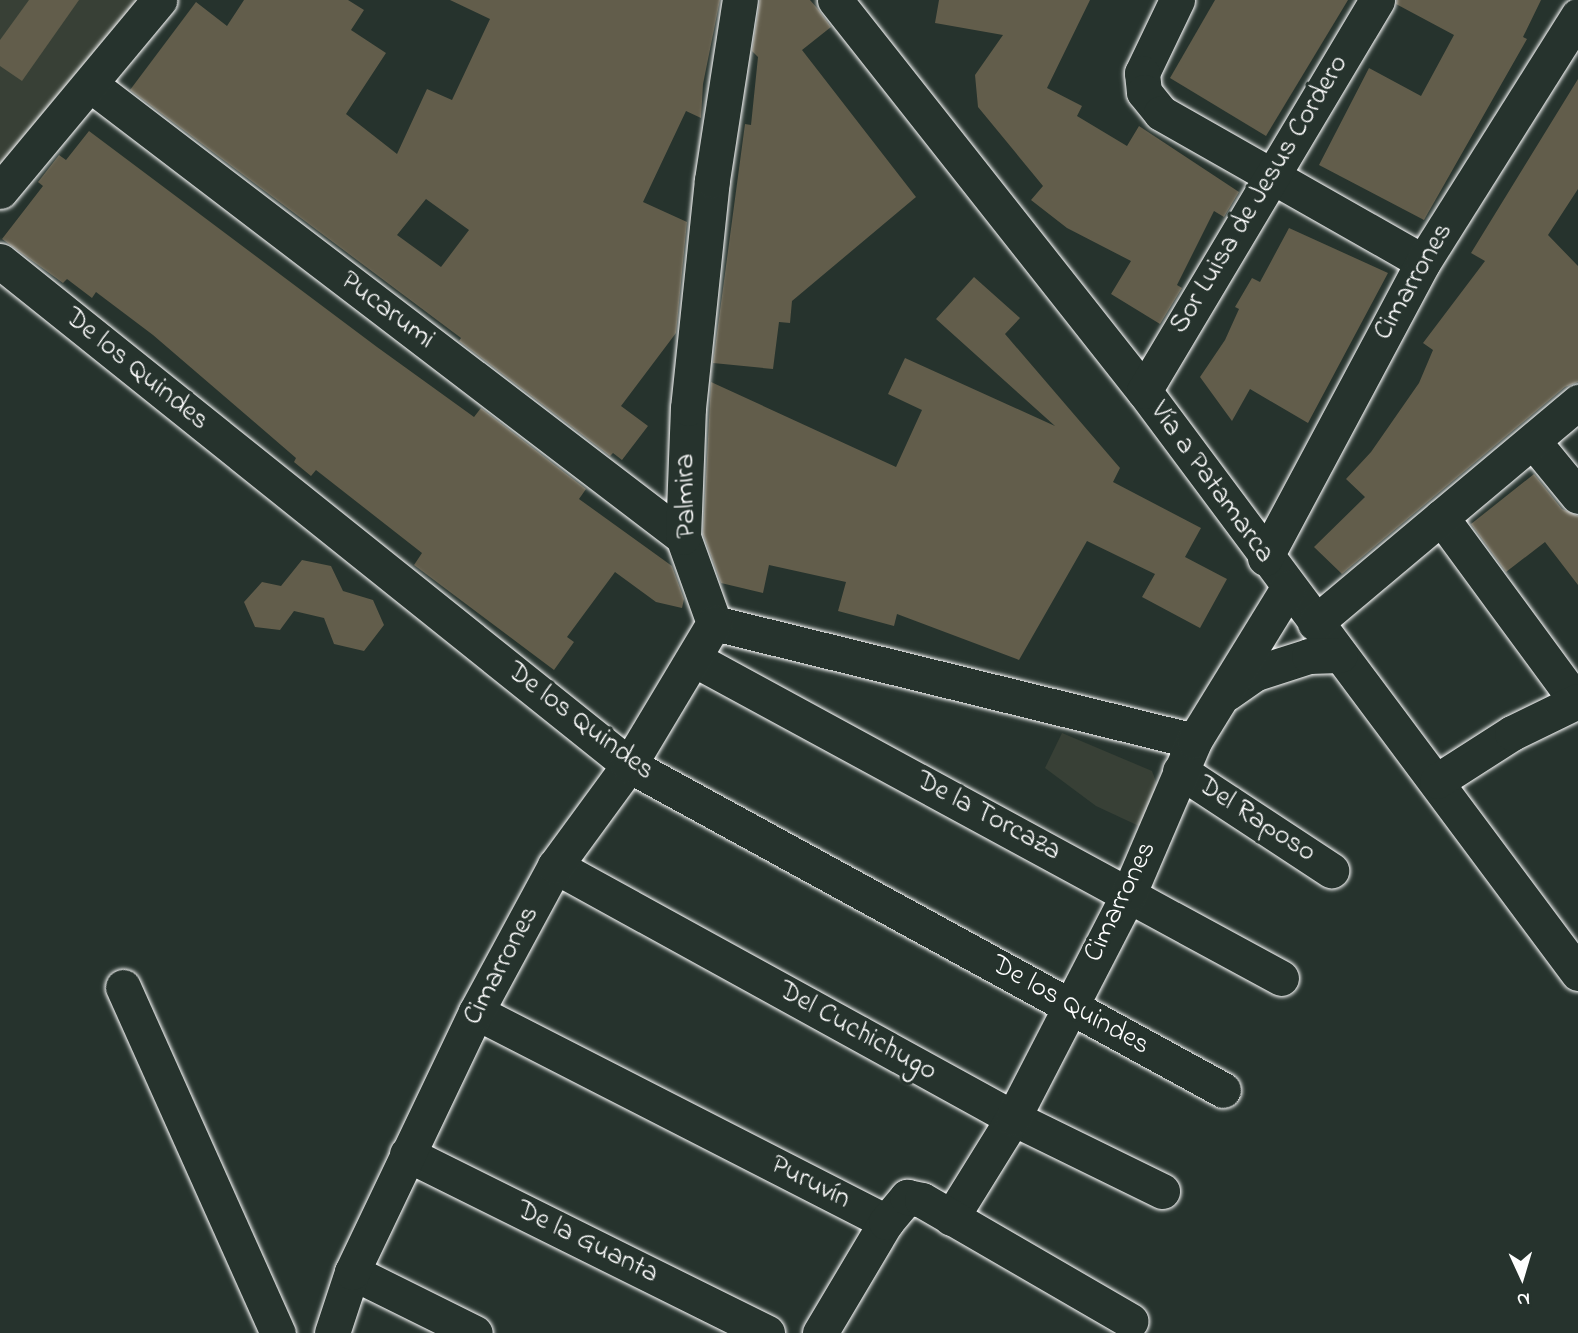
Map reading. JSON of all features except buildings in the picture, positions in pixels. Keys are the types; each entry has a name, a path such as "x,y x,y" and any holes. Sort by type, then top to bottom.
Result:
{"street":[{"path":"0,191 91,85 159,0"},
{"name":"Palmira","path":"715,623 683,537 694,355 712,180 740,0"},
{"name":"Vía a Patamarca","path":"835,0 1144,391 1288,589 1437,781 1578,973"},
{"path":"1177,0 1142,73 1144,92 1161,113 1272,173 1423,262"},
{"name":"Sor Luisa de Jesus Cordero","path":"1144,391 1377,0"},
{"name":"Cimarrones","path":"1265,558 1423,262 1578,16"},
{"name":"Pucarumi","path":"91,85 683,537"},
{"name":"De los Quindes","path":"0,261 629,765 1223,1090"},
{"path":"1315,623 1578,402"},
{"path":"1533,441 1578,496"},
{"path":"1437,781 1512,733 1577,701 1441,517"},
{"name":"Cimarrones","path":"951,1218 1013,1118 1129,893 1187,756 1288,589"},
{"path":"715,623 1187,756"},
{"name":"Cimarrones","path":"332,1333 352,1272 476,1012 555,866 629,765 715,623"},
{"name":"Cimarrones","path":"1224,695 1256,673 1310,656 1340,654"},
{"name":"De la Torcaza","path":"694,659 1129,893 1281,978"},
{"name":"Del Raposo","path":"1187,756 1331,870"},
{"name":"Del Cuchichugo","path":"555,866 1013,1118 1162,1191"},
{"path":"123,987 278,1333"},
{"name":"Puruvín","path":"476,1012 886,1222"},
{"name":"De la Guanta","path":"407,1154 767,1333"},
{"path":"820,1333 886,1222 907,1197 951,1218 1131,1321"},
{"path":"352,1272 475,1333"}],"shaded area":[{"path":"0,0 147,0 0,197"},
{"path":"1062,733 1152,771 1157,785 1141,827 1096,806 1045,768"}]}
